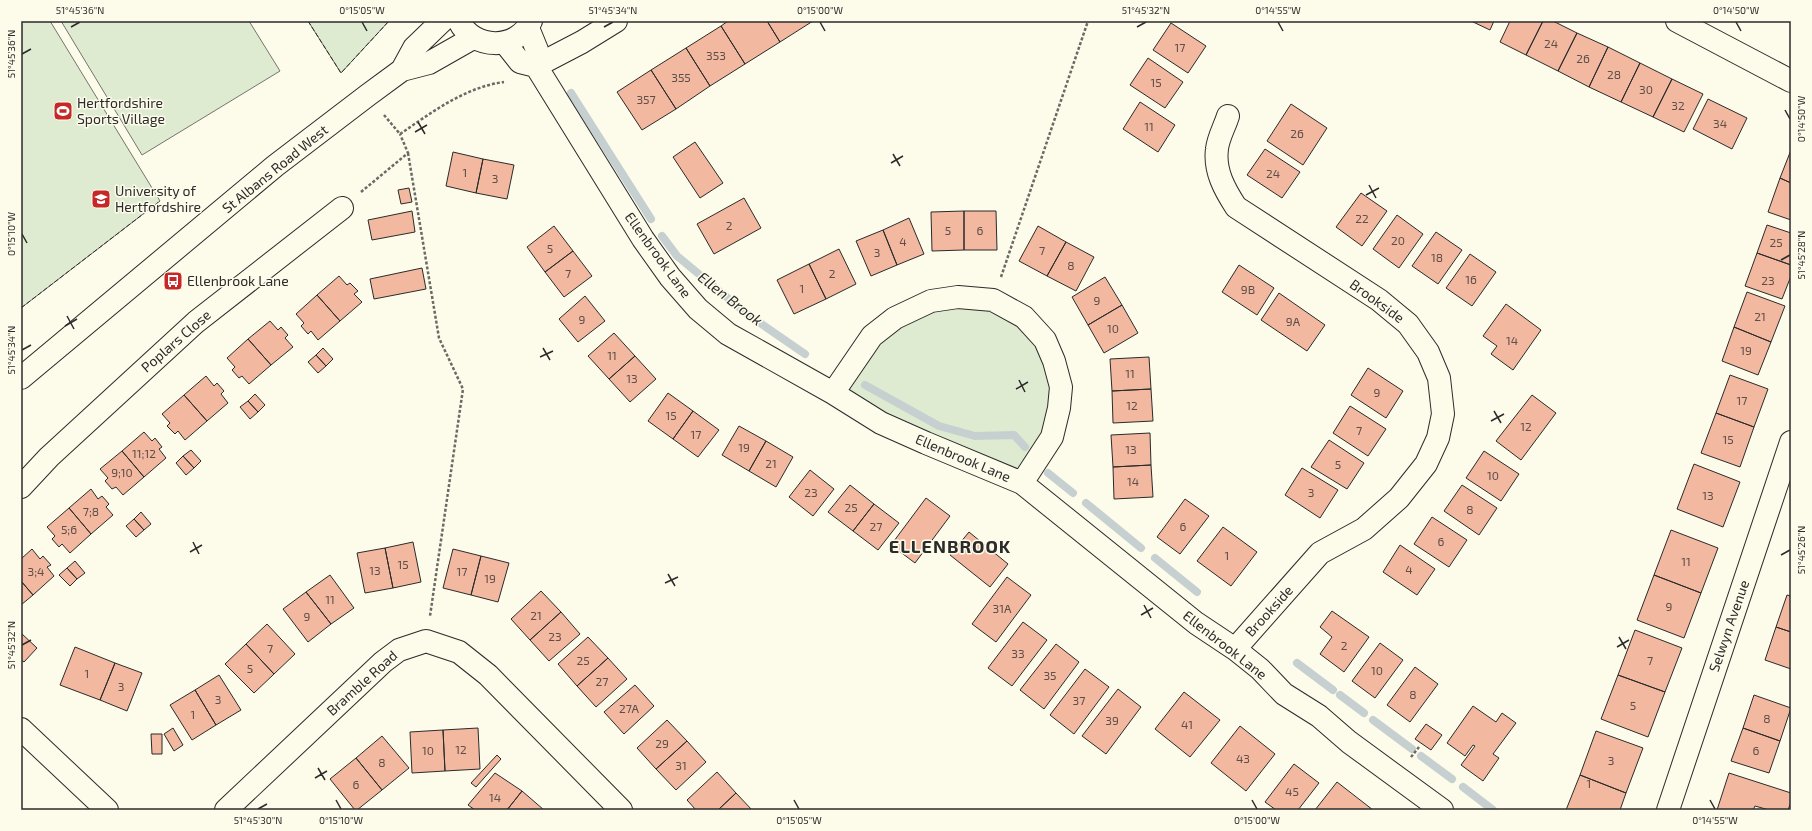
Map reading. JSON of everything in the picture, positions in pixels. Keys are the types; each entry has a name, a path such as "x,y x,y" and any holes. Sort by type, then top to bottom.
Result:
{"street":[{"name":"St Albans Road West","path":"402,70 414,48 442,21"},
{"path":"459,21 463,30 473,38 486,42 505,43 517,37 530,24 537,50 536,66"},
{"path":"505,43 520,62 536,66 582,42 616,21"},
{"path":"1677,21 1791,81"},
{"name":"St Albans Road West","path":"21,378 275,166 368,95 402,70 429,63 473,38"},
{"name":"Ellenbrook Lane","path":"536,66 643,239 670,277 698,309 728,334 881,422 926,443 1022,483 1196,623 1235,649 1260,670 1284,694 1319,716 1349,742 1442,810"},
{"name":"Brookside","path":"1228,116 1217,149 1218,171 1223,187 1236,207 1379,300 1408,324 1428,352 1439,378 1443,414 1438,438 1426,464 1399,498 1364,529 1320,553 1235,649"},
{"name":"Poplars Close","path":"21,487 49,457 196,322 342,208"},
{"path":"832,393 872,336 895,318 930,301 958,297 993,300 1024,317 1045,340 1054,361 1061,387 1060,408 1052,438 1022,483"},
{"name":"Selwyn Avenue","path":"1668,810 1791,442"},
{"path":"426,641 458,652 488,674 621,810"},
{"name":"Bramble Road","path":"234,807 383,662 399,650 426,641"},
{"path":"21,729 107,810"}],"path":[{"path":"993,300 1088,21"},
{"path":"400,134 449,102 492,84 511,82 536,66"},
{"path":"368,95 400,134 408,154 439,338 463,389 426,641"},
{"path":"342,208 408,154"}],"green space":[{"name":"Hertfordshire Sports Village","path":"21,21 50,21 160,201 21,308"},
{"path":"61,21 249,21 280,71 142,155"},
{"path":"308,21 389,21 341,73"},
{"path":"958,297 1024,317 1061,387 1022,483 833,393 872,336"}],"building":[{"path":"728,21 767,21 780,42 745,64 721,26"},
{"path":"767,21 813,21 780,42"},
{"path":"1471,21 1494,21 1490,30"},
{"path":"1510,21 1543,21 1526,55 1500,42"},
{"path":"1543,21 1553,21 1577,33 1558,71 1526,55"},
{"path":"1171,23 1206,46 1188,73 1153,50"},
{"path":"721,26 745,64 710,86 686,48"},
{"path":"1577,33 1608,47 1589,87 1558,71"},
{"path":"1608,47 1640,63 1621,102 1589,87"},
{"path":"686,48 710,86 676,109 651,70"},
{"path":"1148,58 1183,82 1165,108 1130,85"},
{"path":"1640,63 1672,79 1653,117 1621,102"},
{"path":"651,70 676,109 642,130 617,92"},
{"path":"1672,79 1703,94 1684,132 1653,117"},
{"path":"1708,99 1747,118 1732,149 1693,129"},
{"path":"1140,102 1175,125 1158,152 1123,129"},
{"path":"1291,104 1327,128 1303,165 1267,141"},
{"path":"695,142 723,183 700,198 673,157"},
{"path":"1265,149 1300,172 1282,198 1247,175"},
{"path":"1791,150 1791,183 1780,178"},
{"path":"453,152 483,159 476,193 446,186"},
{"path":"483,159 514,165 507,199 476,193"},
{"path":"1780,178 1791,183 1791,220 1768,212"},
{"path":"409,188 412,202 401,204 398,190"},
{"path":"1361,193 1387,211 1362,246 1336,227"},
{"path":"744,198 761,228 714,254 697,224"},
{"path":"412,211 415,232 372,240 368,220"},
{"path":"964,211 996,211 997,250 964,250"},
{"path":"964,211 964,250 932,251 931,212"},
{"path":"1397,215 1423,234 1399,268 1373,249"},
{"path":"909,218 924,254 897,265 883,230"},
{"path":"1767,225 1791,233 1791,265 1757,253"},
{"path":"554,226 573,251 545,272 527,247"},
{"path":"1038,226 1066,242 1047,276 1019,261"},
{"path":"883,230 897,265 871,276 856,241"},
{"path":"1436,232 1462,250 1438,284 1412,266"},
{"path":"1066,242 1094,257 1076,291 1047,276"},
{"path":"839,249 856,284 826,299 809,264"},
{"path":"573,251 592,276 564,297 545,272"},
{"path":"1757,253 1791,265 1791,276 1782,299 1745,286"},
{"path":"1470,254 1496,272 1472,306 1446,288"},
{"path":"809,264 826,299 794,314 777,280"},
{"path":"1239,265 1274,288 1257,315 1222,292"},
{"path":"422,268 426,289 374,299 370,279"},
{"path":"339,276 347,285 350,283 358,291 354,294 362,302 340,321 317,295"},
{"path":"1105,277 1122,305 1088,325 1072,297"},
{"path":"1747,292 1785,306 1771,342 1734,327"},
{"path":"1279,293 1325,325 1307,351 1261,320"},
{"path":"317,295 340,321 318,340 311,331 308,334 301,326 304,323 296,314"},
{"path":"585,296 605,321 578,342 559,319"},
{"path":"1506,304 1541,330 1513,370 1491,354 1497,346 1483,336"},
{"path":"1122,305 1138,333 1104,353 1088,325"},
{"path":"270,321 278,330 281,327 288,335 285,338 293,347 271,365 248,339"},
{"path":"1734,327 1771,342 1758,375 1722,361"},
{"path":"614,333 635,356 609,379 588,356"},
{"path":"248,339 271,365 249,384 242,376 239,378 232,370 235,367 227,358"},
{"path":"323,348 333,359 326,366 316,355"},
{"path":"316,355 326,366 318,373 308,362"},
{"path":"635,356 656,379 630,402 609,379"},
{"path":"1149,357 1151,389 1112,391 1110,359"},
{"path":"1368,368 1403,391 1386,418 1351,395"},
{"path":"1730,375 1768,389 1754,427 1716,413"},
{"path":"206,376 214,386 217,383 224,391 221,394 228,403 207,421 184,395"},
{"path":"1151,389 1153,421 1113,423 1112,391"},
{"path":"668,393 693,411 673,439 648,421"},
{"path":"255,394 265,405 258,412 248,401"},
{"path":"184,395 207,421 185,440 178,431 175,434 167,426 170,423 162,414"},
{"path":"1532,395 1556,413 1521,460 1496,441"},
{"path":"248,401 258,412 250,419 240,407"},
{"path":"1350,406 1386,429 1368,456 1333,433"},
{"path":"693,411 719,430 698,457 673,439"},
{"path":"1716,413 1754,427 1740,467 1701,453"},
{"path":"739,426 766,441 749,471 722,455"},
{"path":"144,432 152,441 155,438 162,447 159,449 166,458 144,477 122,451"},
{"path":"1150,433 1151,465 1113,467 1111,435"},
{"path":"1329,440 1364,463 1347,489 1311,467"},
{"path":"766,441 793,457 776,487 749,471"},
{"path":"191,450 201,461 194,468 183,456"},
{"path":"122,451 144,477 123,495 116,487 112,489 105,481 108,478 100,469"},
{"path":"1484,451 1519,474 1501,501 1466,478"},
{"path":"183,456 194,468 186,475 176,463"},
{"path":"1694,464 1740,482 1723,527 1677,509"},
{"path":"1151,465 1153,497 1114,499 1113,467"},
{"path":"1302,468 1338,490 1320,518 1285,495"},
{"path":"810,470 834,489 813,516 789,497"},
{"path":"850,485 874,504 853,531 828,512"},
{"path":"1462,485 1497,508 1479,535 1444,511"},
{"path":"91,489 98,499 102,496 109,504 106,507 113,515 91,534 69,508"},
{"path":"926,498 950,516 915,563 891,545"},
{"path":"1185,499 1209,516 1180,554 1157,537"},
{"path":"874,504 899,523 878,550 853,531"},
{"path":"69,508 91,534 70,553 62,544 59,547 52,539 55,536 47,527"},
{"path":"141,512 151,524 144,530 134,519"},
{"path":"1432,517 1467,540 1449,567 1414,544"},
{"path":"134,519 144,530 136,537 126,526"},
{"path":"1223,527 1257,552 1231,586 1197,561"},
{"path":"1671,530 1718,548 1701,593 1654,575"},
{"path":"969,532 1008,564 990,587 950,555"},
{"path":"413,542 421,582 393,588 385,548"},
{"path":"1400,545 1435,569 1417,595 1383,572"},
{"path":"385,548 393,588 365,593 357,553"},
{"path":"32,549 40,559 43,556 51,565 47,567 54,576 33,595 21,581 21,559"},
{"path":"453,549 481,556 471,595 443,588"},
{"path":"481,556 509,563 498,602 471,595"},
{"path":"75,561 85,573 77,579 67,568"},
{"path":"67,568 77,579 70,586 59,575"},
{"path":"330,575 354,608 331,624 306,592"},
{"path":"1654,575 1701,593 1684,638 1637,620"},
{"path":"1007,577 1031,595 996,642 972,624"},
{"path":"21,581 33,595 21,605"},
{"path":"541,591 561,612 530,640 511,619"},
{"path":"306,592 331,624 308,642 283,609"},
{"path":"1787,595 1791,596 1791,632 1776,627"},
{"path":"1332,611 1369,637 1344,672 1320,654 1332,637 1320,627"},
{"path":"561,612 580,634 549,661 530,640"},
{"path":"1023,622 1047,640 1012,686 988,668"},
{"path":"267,624 295,654 274,674 246,644"},
{"path":"1776,627 1791,632 1791,669 1765,660"},
{"path":"1635,630 1682,648 1665,692 1618,675"},
{"path":"21,633 37,648 24,662 21,660"},
{"path":"588,637 608,658 577,686 558,664"},
{"path":"1380,643 1403,660 1375,698 1352,681"},
{"path":"246,644 274,674 254,693 225,664"},
{"path":"1056,644 1079,662 1044,709 1020,690"},
{"path":"75,647 115,663 100,700 60,685"},
{"path":"608,658 627,679 596,707 577,686"},
{"path":"115,663 142,673 127,711 100,700"},
{"path":"1415,667 1438,684 1410,722 1387,705"},
{"path":"1085,669 1109,687 1074,734 1050,715"},
{"path":"219,675 241,710 216,725 195,690"},
{"path":"1618,675 1665,692 1648,737 1601,719"},
{"path":"635,685 654,706 624,734 604,712"},
{"path":"1118,689 1141,707 1106,754 1082,736"},
{"path":"195,690 216,725 192,740 170,705"},
{"path":"1184,692 1220,720 1190,757 1155,729"},
{"path":"1754,695 1791,708 1780,741 1743,728"},
{"path":"1473,706 1496,722 1502,713 1516,723 1493,754 1499,758 1483,781 1461,765 1475,746 1473,745 1465,756 1447,743"},
{"path":"667,720 687,741 656,769 637,748"},
{"path":"1426,724 1442,735 1431,750 1415,739"},
{"path":"1240,726 1275,754 1246,791 1211,763"},
{"path":"173,728 183,745 174,751 164,734"},
{"path":"478,728 480,769 445,771 443,730"},
{"path":"1743,728 1780,741 1769,773 1731,761"},
{"path":"443,730 445,771 412,773 410,732"},
{"path":"1596,731 1643,748 1626,793 1580,775"},
{"path":"151,734 162,734 162,754 152,754"},
{"path":"382,736 409,768 382,790 356,758"},
{"path":"687,741 706,762 676,790 656,769"},
{"path":"497,755 501,759 476,787 471,783"},
{"path":"356,758 382,790 355,810 330,779"},
{"path":"1294,764 1319,783 1298,810 1276,810 1265,802"},
{"path":"717,772 736,793 718,810 696,810 687,800"},
{"path":"495,773 522,791 507,810 475,810 468,805"},
{"path":"1729,773 1791,793 1791,802 1788,810 1769,810 1755,806 1753,810 1717,810"},
{"path":"1580,775 1626,793 1620,810 1566,810"},
{"path":"1337,782 1373,810 1315,810"},
{"path":"522,791 544,810 507,810"},
{"path":"736,793 752,810 718,810"}],"waterway":[{"name":"Ellen Brook","path":"571,93 651,219"},
{"name":"Ellen Brook","path":"662,236 677,256 747,314 805,354"},
{"name":"Ellen Brook","path":"865,385 939,426 975,436 1014,435 1025,447"},
{"name":"Ellen Brook","path":"1048,473 1073,493"},
{"name":"Ellen Brook","path":"1086,503 1141,548"},
{"name":"Ellen Brook","path":"1155,558 1197,592"},
{"name":"Ellen Brook","path":"1297,663 1333,690"},
{"name":"Ellen Brook","path":"1340,695 1364,713"},
{"name":"Ellen Brook","path":"1373,720 1412,749"},
{"name":"Ellen Brook","path":"1421,756 1452,779"},
{"name":"Ellen Brook","path":"1463,787 1493,810"}],"fence":[{"path":"308,21 341,73 389,21"},
{"path":"21,308 160,201"}],"place":[{"name":"Hertfordshire Sports Village","path":"63,111"},
{"name":"University of Hertfordshire","path":"101,199"},
{"name":"Ellenbrook Lane","path":"173,281"}],"district":[{"name":"ELLENBROOK","path":"950,547"}]}
